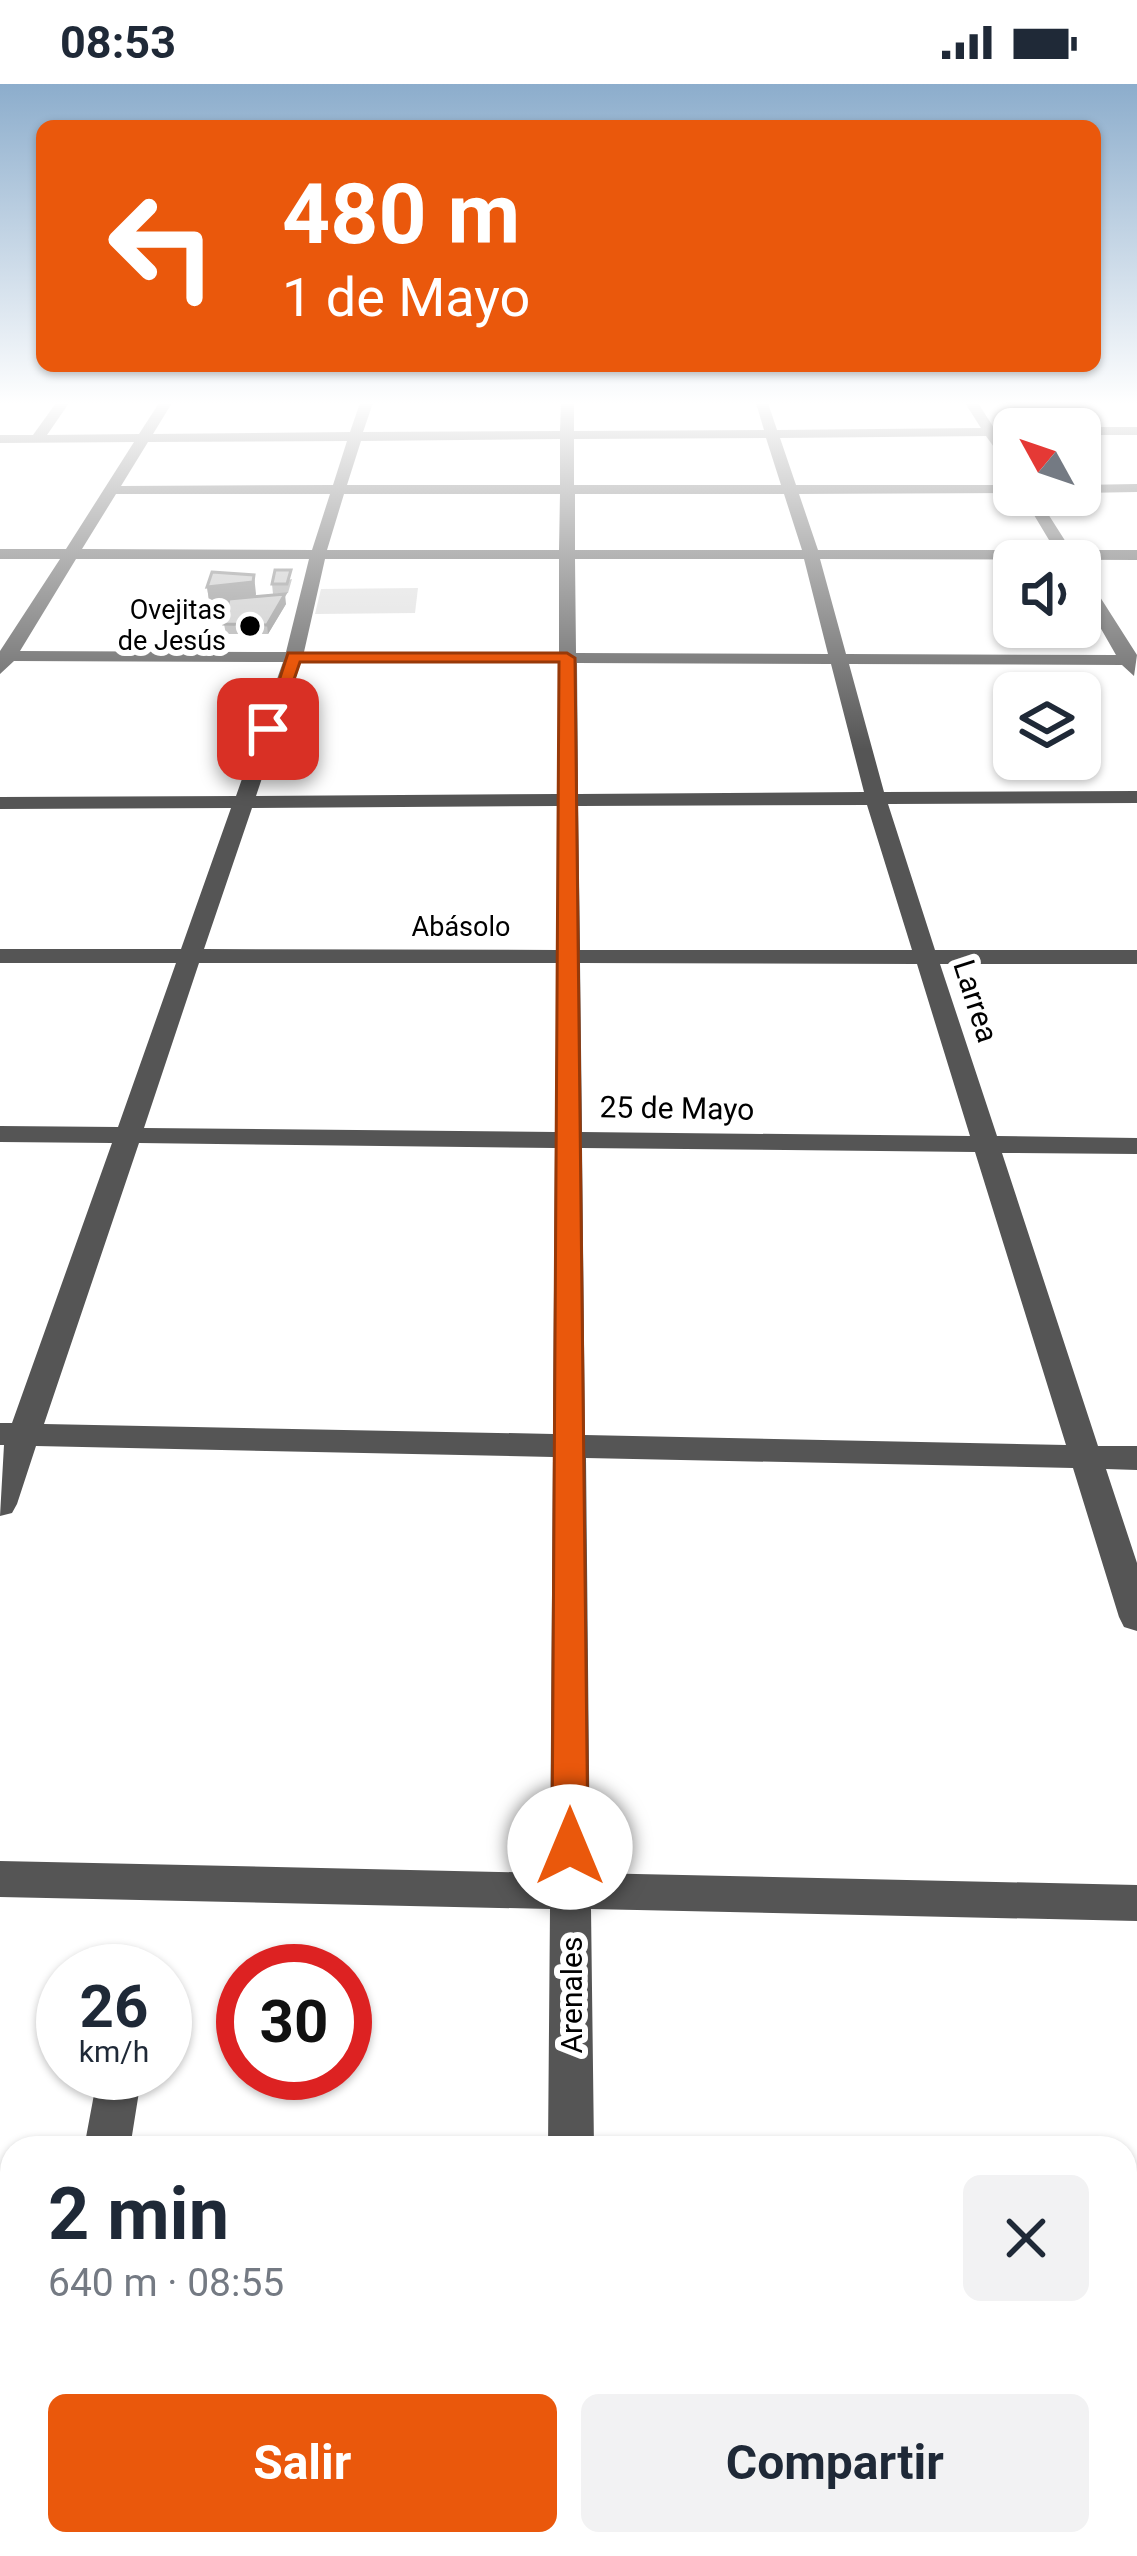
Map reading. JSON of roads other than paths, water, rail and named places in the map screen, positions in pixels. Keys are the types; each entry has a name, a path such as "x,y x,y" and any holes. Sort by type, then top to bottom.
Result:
{"street":[{"path":"3,660 93,518"},
{"path":"0,1504 12,1434 129,1135 293,657 329,518"},
{"name":"Arenales","path":"567,518 571,2136"},
{"name":"Larrea","path":"799,518 876,800 1137,1617"},
{"path":"0,554 993,557"},
{"path":"1101,557 1137,555"},
{"path":"1101,612 1134,665"},
{"path":"3,660 839,659 1134,665"},
{"path":"0,803 1137,797"},
{"name":"Abásolo","path":"0,956 1137,957"},
{"name":"25 de Mayo","path":"0,1134 1137,1146"},
{"path":"12,1434 569,1450 1137,1458"},
{"path":"0,1879 1137,1903"},
{"path":"109,2136 115,2100"}],"place":[{"name":"Ovejitas de Jesús","path":"250,626"}]}
